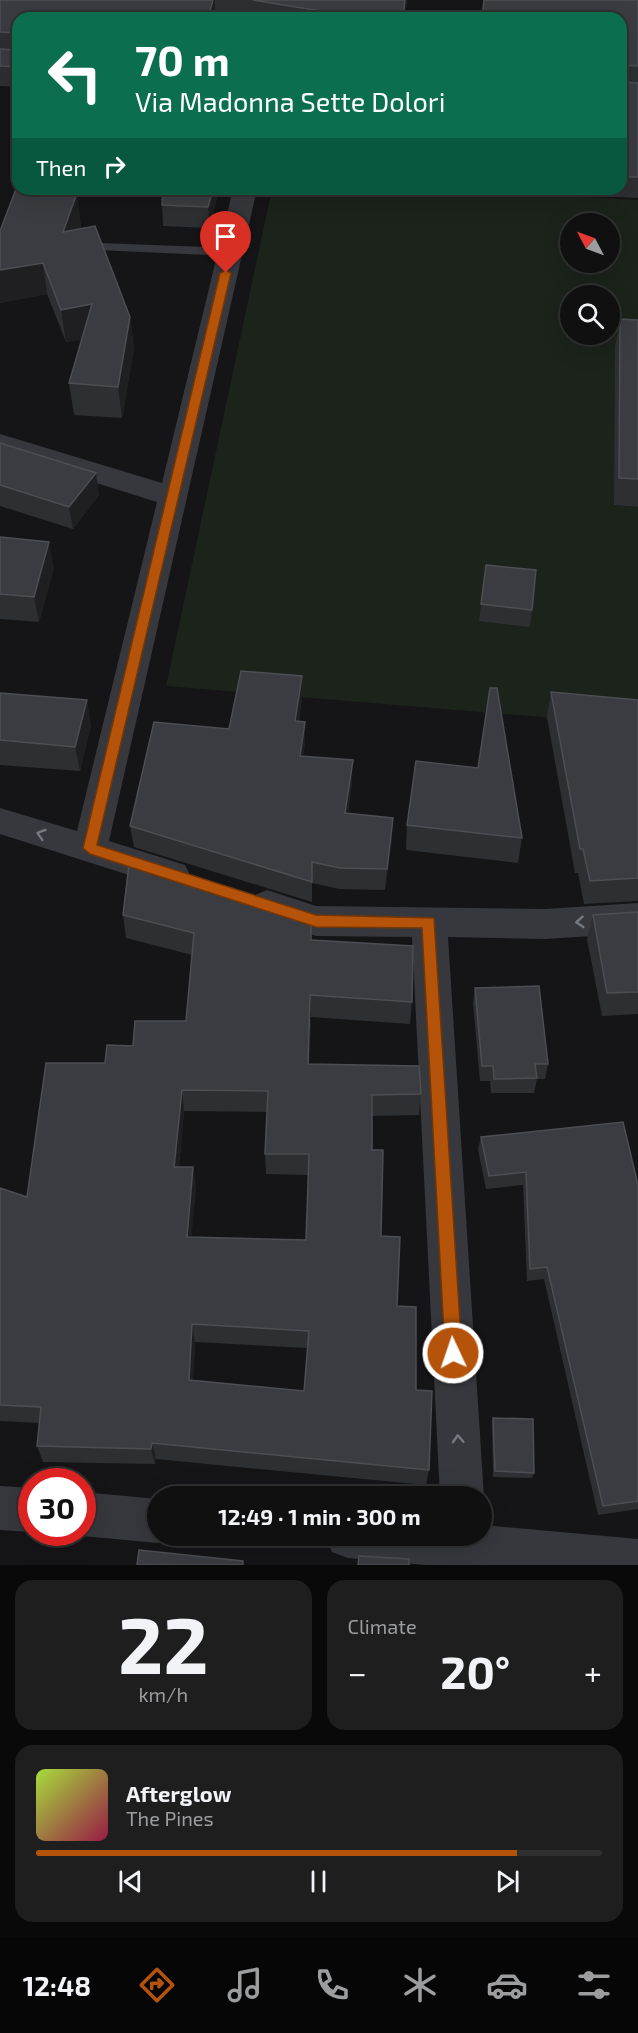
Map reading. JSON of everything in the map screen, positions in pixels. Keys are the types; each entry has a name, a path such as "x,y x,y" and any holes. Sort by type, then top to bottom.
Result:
{"street":[{"path":"90,848 244,195"},
{"path":"0,443 174,497"},
{"path":"0,821 203,885"},
{"path":"237,895 316,921 545,924 638,918"},
{"path":"429,922 461,1486"},
{"path":"0,1508 18,1509"},
{"path":"96,1516 147,1520"},
{"path":"437,1546 638,1561"}],"lane":[{"path":"101,247 231,252"}],"shaded area":[{"path":"271,195 549,195 638,200 638,349 614,505 638,507 638,725 166,686"}],"building":[{"path":"0,0 213,0 210,12 12,12 12,33 0,32"},
{"path":"253,0 405,0 404,12 321,11"},
{"path":"484,0 638,0 638,66 627,65 627,12 483,12"},
{"path":"0,49 12,50 12,67 0,66"},
{"path":"627,82 638,83 638,177 627,177"},
{"path":"14,195 76,195 63,232 95,226 130,317 118,387 69,383 92,304 61,310 43,263 0,270 0,231"},
{"path":"163,195 211,195 208,207 162,205"},
{"path":"620,319 638,320 638,479 619,478"},
{"path":"0,443 96,473 69,507 0,485"},
{"path":"0,537 49,542 34,597 0,594"},
{"path":"486,565 536,570 532,610 481,604"},
{"path":"241,671 302,676 295,721 305,722 300,756 353,760 345,813 393,818 387,869 340,868 312,862 312,882 130,826 154,722 229,729"},
{"path":"490,688 497,688 522,838 407,825 416,761 478,768"},
{"path":"551,692 638,700 638,878 590,881 583,849 580,849"},
{"path":"0,693 87,700 75,747 0,740"},
{"path":"130,856 311,914 311,940 413,946 412,1002 310,995 308,1064 419,1066 421,1094 372,1095 372,1150 383,1150 381,1236 400,1237 397,1306 416,1307 416,1390 432,1391 429,1470 152,1443 151,1449 37,1446 41,1407 0,1405 0,1188 27,1197 46,1063 105,1063 107,1045 133,1046 135,1021 186,1021 194,933 123,915","holes":["182,1090 268,1091 265,1154 309,1154 306,1240 187,1237 193,1167 174,1167","192,1324 309,1331 304,1391 189,1380"]},
{"path":"638,912 638,992 607,993 593,915"},
{"path":"539,986 548,1064 535,1064 537,1078 494,1079 493,1066 482,1066 475,988"},
{"path":"623,1122 638,1185 638,1501 603,1506 547,1267 530,1269 526,1172 489,1176 481,1137"},
{"path":"493,1418 533,1419 534,1473 495,1471"},
{"path":"139,1550 243,1561 243,1565 137,1565"},
{"path":"359,1556 409,1559 409,1565 358,1565"}],"route":[{"path":"226,273 90,848 316,921 429,922 453,1353"}]}
